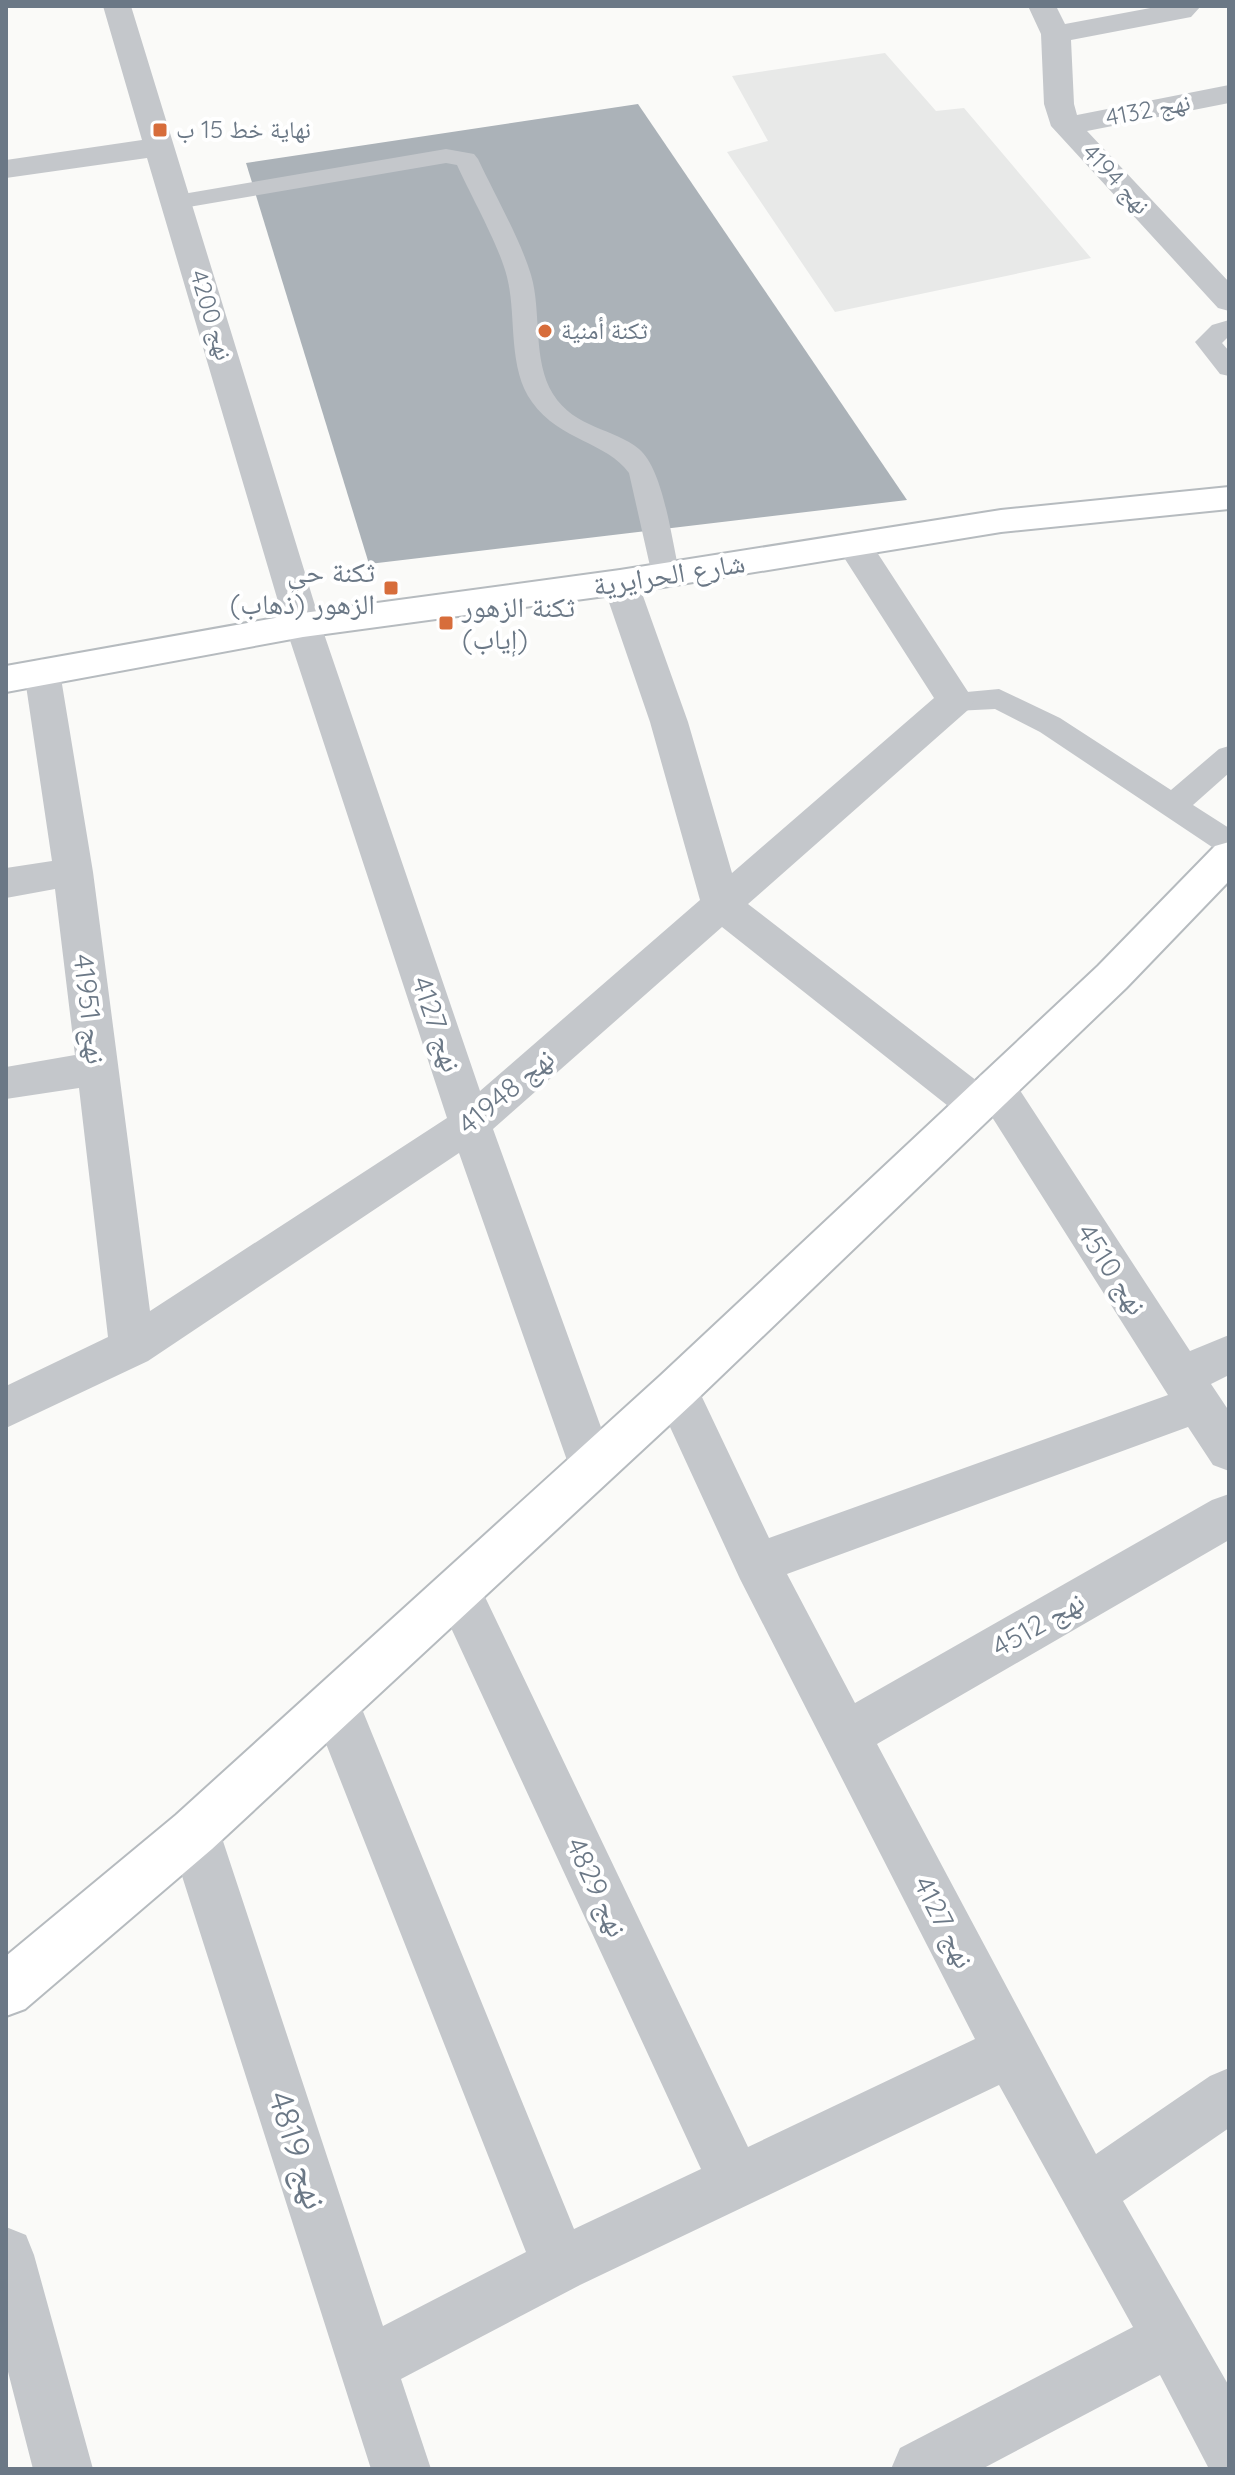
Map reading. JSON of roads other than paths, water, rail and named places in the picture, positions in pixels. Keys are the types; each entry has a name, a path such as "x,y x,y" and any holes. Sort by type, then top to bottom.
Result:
{"main road":[{"name":"شارع الحرايرية","path":"1001,521 1229,467"},
{"name":"شارع الحرايرية","path":"24,675 303,625 620,582 1001,521 1229,498"},
{"path":"6,1990 194,1832 676,1390 1112,977 1229,856"}],"street":[{"name":"نهج 4200","path":"117,6 303,625"},
{"path":"1042,6 1056,34 1181,11 1187,6"},
{"name":"نهج 4194","path":"1056,34 1059,104 1066,126 1228,307"},
{"name":"نهج 4132","path":"1066,126 1229,94"},
{"path":"6,169 160,147"},
{"path":"854,545 955,701"},
{"path":"620,582 669,722 721,904"},
{"name":"نهج 4127","path":"303,625 470,1124 592,1466"},
{"name":"نهج 41951","path":"24,675 73,872 132,1347"},
{"name":"نهج 41948","path":"6,1408 132,1347 470,1124 955,701"},
{"path":"6,883 73,872"},
{"name":"نهج 4510","path":"721,904 986,1096 1191,1390 1229,1451"},
{"path":"6,1083 98,1068"},
{"path":"757,1564 1191,1390 1229,1354"},
{"name":"نهج 4127","path":"676,1390 757,1564 1010,2051 1087,2193 1172,2338 1229,2446"},
{"name":"نهج 4512","path":"847,1734 1229,1515"},
{"name":"نهج 4829","path":"458,1591 736,2182"},
{"path":"335,1703 560,2265"},
{"name":"نهج 4819","path":"194,1832 401,2469"},
{"path":"369,2365 560,2265 1010,2051"},
{"path":"1087,2193 1229,2095"},
{"path":"6,2255 63,2469"},
{"path":"921,2469 1172,2338"}],"lane":[{"path":"177,202 446,156 466,159 519,275 533,378 542,397 556,414 577,429 630,455 636,463 642,472 666,575"},
{"path":"1228,307 1221,330 1208,342 1229,368"},
{"path":"955,701 999,699 1050,725 1229,843"},
{"path":"1173,806 1229,756"}],"place":[{"name":"نهاية خط 15 ب","path":"160,130"},
{"name":"ثكنة أمنية","path":"545,331"},
{"name":"ثكنة حي الزهور (ذهاب)","path":"391,588"},
{"name":"ثكنة الزهور (إياب)","path":"446,623"}]}
